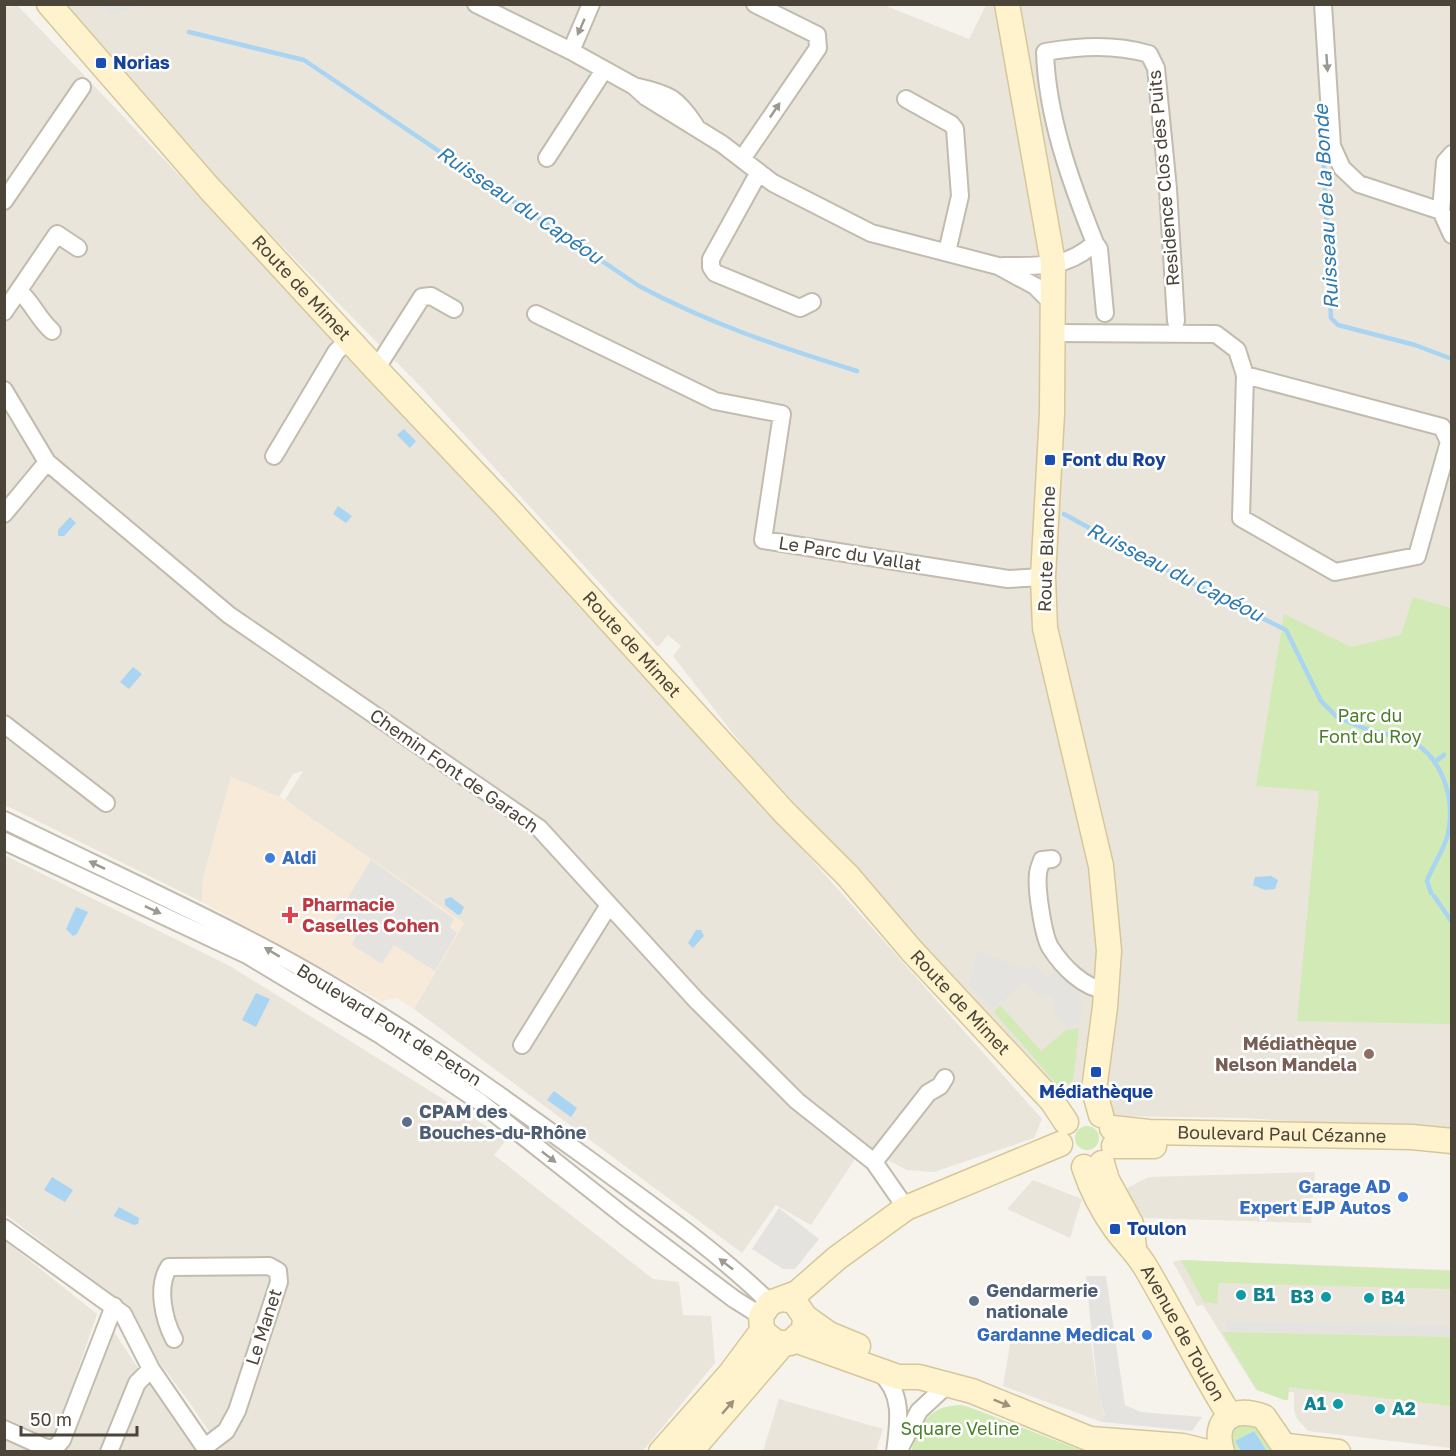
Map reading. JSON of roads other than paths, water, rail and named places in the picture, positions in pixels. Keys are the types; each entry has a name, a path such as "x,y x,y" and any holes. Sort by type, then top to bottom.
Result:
{"street":[{"name":"Route de Mimet","path":"28,4 128,105 170,153 209,188"},
{"name":"Route de Mimet","path":"49,4 209,188 376,369 503,502 784,812 848,876 912,951 1086,1137"},
{"path":"476,4 571,51 634,86 666,94 679,102 694,125 773,183 871,233 998,266 1035,286 1054,305"},
{"path":"571,51 591,4"},
{"path":"742,159 818,48 819,41 817,35 755,4"},
{"name":"Route Blanche","path":"1007,4 1053,263 1054,333 1043,577 1045,628 1101,866 1108,951 1106,990 1086,1137"},
{"path":"1323,4 1332,146 1342,168 1359,184 1442,211"},
{"name":"Residence Clos des Puits","path":"1105,313 1099,249 1070,183 1046,74 1045,52 1083,46 1131,49 1149,54 1156,68 1168,189 1176,321"},
{"path":"547,158 604,70"},
{"path":"4,201 82,87"},
{"path":"906,99 951,124 955,129 960,196 947,252"},
{"path":"1452,154 1445,162 1442,211 1452,235"},
{"path":"759,172 711,259 711,267 715,273 800,308 812,302"},
{"path":"4,312 57,234 78,248"},
{"path":"998,266 1063,263 1079,257 1095,243"},
{"path":"19,291 28,299 38,319 52,331"},
{"path":"376,369 422,297 431,296 454,309"},
{"name":"Le Parc du Vallat","path":"536,314 716,401 782,414 763,540 1008,579 1043,577"},
{"path":"1054,333 1216,334 1237,350 1245,375 1241,518 1335,572 1417,556 1449,442 1442,427 1245,375"},
{"path":"274,456 336,352 349,339"},
{"name":"Chemin Font de Garach","path":"4,390 47,462 229,615 539,828 696,1000 797,1101 874,1162 906,1208"},
{"path":"4,514 47,462"},
{"path":"4,724 106,803"},
{"name":"Boulevard Pont de Peton","path":"4,820 260,945 389,1022 490,1088 629,1189 748,1282 769,1312"},
{"name":"Boulevard Pont de Peton","path":"4,841 247,955 381,1036 480,1102 716,1286 769,1312"},
{"path":"1052,859 1042,860 1038,873 1045,933 1050,946 1083,984 1095,990 1106,990"},
{"path":"522,1045 609,905"},
{"path":"874,1162 928,1093 940,1086 945,1078"},
{"name":"Boulevard Paul Cézanne","path":"769,1312 797,1293 837,1258 906,1208 1086,1137 1149,1132 1412,1137 1452,1141"},
{"name":"Boulevard Paul Cézanne","path":"804,1314 827,1284 906,1224 1086,1137 1313,1148 1411,1150 1452,1155"},
{"name":"Avenue de Toulon","path":"1086,1137 1131,1224 1135,1249 1200,1368 1230,1416"},
{"path":"4,1228 123,1314 151,1369 207,1449"},
{"name":"Le Manet","path":"174,1339 165,1322 163,1276 169,1267 269,1266 278,1271 279,1282 237,1411 226,1431 207,1449"},
{"path":"661,1452 730,1374 769,1312 794,1301 804,1314 829,1334 900,1365 919,1377"},
{"path":"4,1429 44,1447 54,1449 62,1440 114,1306"},
{"path":"769,1312 771,1340 789,1342 898,1377 919,1377 972,1391 1090,1439 1183,1446 1207,1452"},
{"path":"690,1452 789,1342 804,1330 804,1314"},
{"path":"109,1452 137,1383 151,1369"},
{"path":"879,1371 888,1379 898,1401 896,1452"},
{"path":"896,1452 919,1411 947,1385"},
{"path":"1222,1452 1217,1438 1220,1425 1230,1416 1241,1411 1264,1417 1287,1449 1338,1452"}],"water":[{"path":"404,429 416,441 410,448 397,435"},
{"path":"338,506 352,516 346,523 333,514"},
{"path":"70,517 76,523 64,536 58,536 58,530"},
{"path":"133,667 142,674 129,689 120,682"},
{"path":"1271,876 1278,880 1275,889 1265,890 1253,885 1255,877"},
{"path":"451,897 464,907 461,914 458,915 445,905 445,899"},
{"path":"76,907 88,912 77,934 73,936 66,929"},
{"path":"696,930 701,930 704,936 693,948 688,943"},
{"path":"256,993 270,999 256,1027 242,1020"},
{"path":"554,1091 577,1108 571,1117 547,1100"},
{"path":"52,1177 73,1190 65,1202 44,1190"},
{"path":"119,1207 139,1218 138,1224 134,1225 115,1217"},
{"path":"1254,1431 1267,1451 1241,1451 1235,1441"}],"waterway":[{"name":"Ruisseau du Capéou","path":"189,32 304,60 639,286 692,312 746,334 857,371"},
{"name":"Ruisseau de la Bonde","path":"1322,124 1331,318 1338,325 1415,345 1452,359"},
{"name":"Ruisseau du Capéou","path":"1064,514 1151,562 1286,630 1321,701 1337,717"},
{"path":"1345,720 1372,731 1401,736 1416,744 1427,753 1443,777 1450,805 1450,820 1446,840 1427,881 1431,893"},
{"path":"1436,761 1444,755"},
{"path":"1434,896 1452,922"}],"place":[{"name":"Norias","path":"101,63"},
{"name":"Font du Roy","path":"1050,460"},
{"name":"Aldi","path":"270,858"},
{"name":"Pharmacie Caselles Cohen","path":"290,915"},
{"name":"Médiathèque Nelson Mandela","path":"1369,1054"},
{"name":"Médiathèque","path":"1096,1072"},
{"name":"CPAM des Bouches-du-Rhône","path":"407,1122"},
{"name":"Garage AD Expert EJP Autos","path":"1403,1197"},
{"name":"Toulon","path":"1115,1229"},
{"name":"B1","path":"1241,1295"},
{"name":"B3","path":"1326,1297"},
{"name":"B4","path":"1369,1298"},
{"name":"Gendarmerie nationale","path":"974,1301"},
{"name":"Gardanne Medical","path":"1147,1335"},
{"name":"A1","path":"1338,1404"},
{"name":"A2","path":"1380,1409"}],"park label":[{"name":"Parc du Font du Roy","path":"1370,726"},
{"name":"Square Veline","path":"960,1429"}]}
